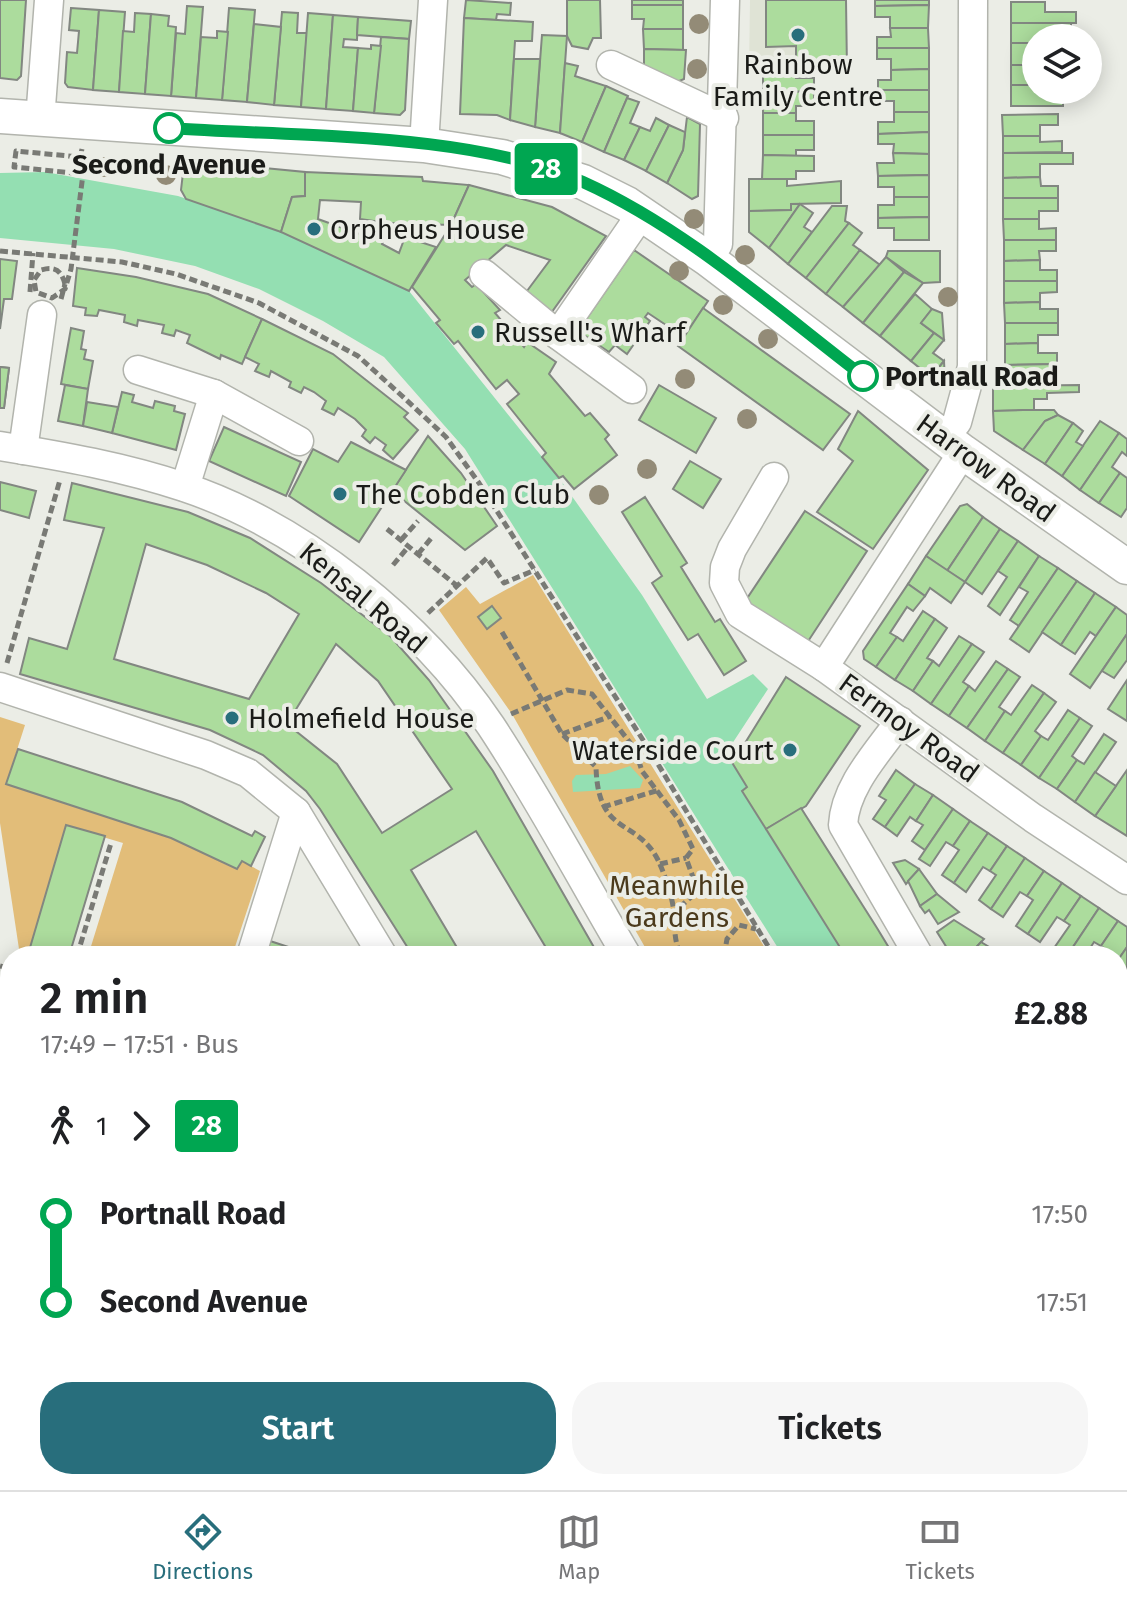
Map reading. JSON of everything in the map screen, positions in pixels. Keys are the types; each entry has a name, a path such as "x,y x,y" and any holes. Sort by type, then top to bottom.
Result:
{"main road":[{"name":"Harrow Road","path":"0,116 424,145 502,157 583,182 642,213 708,259 953,445 1127,567"}],"street":[{"path":"40,120 49,0"},
{"path":"424,145 433,0"},
{"path":"708,259 718,244 725,0"},
{"path":"953,445 972,367 973,0"},
{"path":"611,65 724,118"},
{"path":"558,335 642,213"},
{"path":"484,274 558,335 632,389"},
{"path":"12,448 37,309"},
{"path":"138,370 214,394 299,441"},
{"path":"185,487 214,394"},
{"name":"Fermoy Road","path":"953,445 824,667 1033,818 1127,880"},
{"name":"Kensal Road","path":"12,448 67,456 185,487 255,516 302,545 410,630 490,725 621,946"},
{"path":"774,477 732,549 724,583 740,614 824,667"},
{"path":"0,687 206,755 248,773 296,812 377,946"},
{"path":"900,721 850,793 844,808 843,825 913,946"},
{"path":"254,946 296,812"}],"path":[{"path":"63,296 65,284 61,272 55,268 41,270 34,280 36,292 52,298 65,289 83,174 14,167 16,151 80,157 82,148"},
{"path":"0,251 122,262 176,274 259,303 358,356 446,437 535,570 768,946"},
{"path":"33,253 29,285 37,309"},
{"path":"0,687 67,456"},
{"path":"401,540 418,521"},
{"path":"387,529 456,585"},
{"path":"418,554 433,536"},
{"path":"393,565 409,546"},
{"path":"410,630 487,558 504,583 535,570"},
{"path":"502,632 562,734 596,767 597,796 603,807 653,852 660,864 674,912 673,936 677,946"},
{"path":"544,700 567,690 592,694 635,749 642,771 659,790 693,849 686,858 660,864"},
{"path":"562,734 611,716"},
{"path":"603,807 659,790"},
{"path":"80,946 111,843"},
{"path":"674,912 698,891 686,858"},
{"path":"726,946 727,939 739,925 757,929"}],"shaded area":[{"name":"Rainbow Family Centre","path":"750,0 846,0 847,70 749,71"},
{"path":"45,172 178,196 272,228 409,291 559,478 642,595 707,699 753,674 768,689 726,753 747,787 742,792 840,946 777,946 465,449 384,357 323,321 259,289 195,266 114,249 0,238 0,173"},
{"path":"630,766 643,780 640,788 573,792 572,781 576,775 606,774"}],"green space":[{"name":"Meanwhile Gardens","path":"533,575 764,946 644,946 512,714 439,610 466,587 480,604"},
{"path":"0,717 25,725 6,784 171,838 236,869 242,861 260,871 235,946 91,946 123,843 66,826 30,946 19,946 0,823"}],"building":[{"path":"0,0 26,0 21,76 17,80 0,78"},
{"path":"466,0 511,3 510,15 497,14 496,20 464,18"},
{"path":"567,0 600,0 601,38 593,38 588,49 572,46 567,36"},
{"path":"632,0 683,0 683,5 632,5"},
{"name":"Rainbow Family Centre","path":"766,0 846,0 847,70 796,71 796,46 766,47"},
{"path":"875,0 929,0 929,5 875,6"},
{"path":"1011,2 1045,2 1045,12 1076,12 1076,23 1011,23"},
{"path":"632,5 683,5 683,29 643,29 644,19 632,19"},
{"path":"929,5 928,28 890,28 890,17 875,17 875,6"},
{"path":"187,6 203,7 196,98 171,96 176,33 185,34"},
{"path":"71,8 99,10 93,90 68,87 65,83 67,52 77,53 79,31 69,30"},
{"path":"229,8 255,10 247,102 222,100"},
{"path":"99,10 125,12 119,92 93,90"},
{"path":"282,12 298,13 297,33 307,33 301,107 274,105"},
{"path":"135,13 151,14 145,94 119,92 123,31 134,32"},
{"path":"308,13 333,15 326,109 301,107"},
{"path":"151,14 169,16 168,26 176,27 171,96 145,94"},
{"path":"333,15 358,17 357,40 344,39 343,47 358,48 353,111 326,109"},
{"path":"358,17 411,21 409,39 357,35"},
{"path":"464,18 533,22 532,41 515,41 510,120 497,115 460,114"},
{"path":"1011,23 1071,23 1022,24 1022,43 1011,43"},
{"path":"254,24 281,27 274,105 247,102"},
{"path":"890,28 928,28 929,48 877,48 877,37 891,37"},
{"path":"643,29 683,29 683,50 644,49"},
{"path":"217,31 228,32 222,100 196,98 201,37 217,38"},
{"path":"542,35 567,36 560,133 535,127"},
{"path":"381,37 409,39 405,110 400,115 374,113"},
{"path":"1011,43 1022,43 1022,65 1011,65"},
{"path":"371,45 381,46 374,113 353,111 358,48 371,49"},
{"path":"877,48 929,48 929,69 891,70 891,59 877,59"},
{"path":"644,49 686,50 684,79 677,82 644,68"},
{"path":"514,59 540,59 535,127 510,120"},
{"path":"565,63 578,66 575,76 606,86 582,142 560,133"},
{"path":"1011,65 1022,65 1022,85 1011,85"},
{"path":"929,69 929,90 878,90 878,80 891,80 891,70"},
{"path":"763,71 796,71 796,78 814,78 814,92 763,91"},
{"path":"1011,85 1022,85 1022,104 1063,104 1063,106 1011,106"},
{"path":"606,86 628,96 604,152 582,142"},
{"path":"878,90 929,90 929,112 894,112 894,101 878,101"},
{"path":"763,91 814,92 814,106 796,106 796,113 763,113"},
{"path":"627,98 639,102 630,123 640,127 624,160 604,152"},
{"path":"894,112 929,112 929,132 878,134 878,122 894,122"},
{"path":"763,113 796,113 796,121 814,121 814,135 763,135"},
{"path":"1058,114 1058,125 1040,125 1040,136 1003,136 1002,115"},
{"path":"687,117 700,124 698,196 692,199 667,183 683,150"},
{"path":"656,118 669,125 646,171 624,160 640,127 650,131"},
{"path":"669,125 685,132 683,150 667,183 646,171"},
{"path":"929,132 929,154 893,153 894,144 878,144 878,134"},
{"path":"763,135 814,135 814,150 796,150 796,156 763,155"},
{"path":"1003,136 1040,136 1040,142 1062,141 1062,152 1003,153"},
{"path":"893,153 929,154 929,175 878,176 877,163 894,163"},
{"path":"1003,153 1073,153 1073,164 1040,164 1040,177 1003,178"},
{"path":"763,155 814,156 814,171 796,171 796,179 762,179"},
{"path":"201,162 305,172 305,196 292,197 281,232 186,199 181,190 183,173 188,167"},
{"name":"Orpheus House","path":"305,172 422,177 423,181 469,185 451,225 391,223 382,244 399,253 405,237 436,247 409,291 281,232 292,197 305,196","holes":["320,200 361,202 360,219 381,222 373,239 318,219"]},
{"path":"929,175 929,197 894,197 894,187 878,187 878,176"},
{"path":"1040,177 1041,186 1058,186 1058,198 1003,198 1003,178"},
{"path":"749,179 787,179 787,186 841,181 841,203 791,204 791,210 749,211"},
{"name":"Russell's Wharf","path":"469,185 552,207 606,236 549,316 524,295 550,260 506,245 465,280 472,287 476,284 500,310 495,313 524,347 527,342 556,362 549,374 585,416 590,413 609,435 605,439 617,455 574,489 563,476 559,478 542,457 546,453 507,404 519,394 507,380 496,389 458,341 454,344 436,323 440,320 412,287 451,225"},
{"path":"894,197 929,197 929,217 878,218 878,205 894,205"},
{"path":"1003,198 1058,198 1058,211 1039,211 1039,219 1003,219"},
{"path":"791,204 800,204 769,248 749,232 749,211 791,210"},
{"path":"800,204 813,213 804,227 812,232 788,264 769,248"},
{"path":"832,206 847,206 845,221 849,223 806,278 788,264"},
{"path":"929,217 929,240 894,240 894,228 878,228 878,218"},
{"path":"1003,219 1039,219 1039,229 1056,228 1056,240 1004,240"},
{"path":"849,223 862,233 853,245 860,250 826,294 806,278"},
{"path":"1004,240 1056,240 1056,251 1039,251 1040,260 1004,261"},
{"name":"Russell's Wharf","path":"634,250 708,301 684,337 648,313 645,317 650,321 627,354 615,345 609,352 578,331"},
{"path":"860,250 880,265 843,307 826,294"},
{"path":"888,251 940,251 940,282 923,283 886,257"},
{"path":"886,257 904,272 863,323 843,307"},
{"path":"0,259 17,261 12,299 4,299 0,329"},
{"path":"1040,260 1040,270 1057,270 1057,281 1004,281 1004,261"},
{"path":"77,268 136,277 208,294 262,319 242,364 221,355 220,359 187,343 190,335 176,330 174,336 162,333 164,325 138,320 137,326 124,322 125,315 99,310 97,316 85,315 86,308 73,306"},
{"path":"904,272 923,283 880,336 863,323"},
{"path":"1004,281 1057,281 1057,292 1040,293 1040,302 1004,303"},
{"path":"915,294 932,309 921,323 934,333 911,361 880,336"},
{"path":"1040,302 1040,309 1058,309 1058,323 1005,323 1004,303"},
{"path":"703,308 850,414 823,450 678,346"},
{"path":"932,309 942,313 944,340 921,323"},
{"path":"262,319 333,354 408,413 404,417 418,430 393,459 383,450 386,445 375,437 370,443 362,436 366,430 355,419 338,408 334,415 322,409 326,401 314,392 304,387 301,393 289,387 291,382 271,371 269,377 255,371 259,364 245,357"},
{"path":"1005,323 1058,323 1058,335 1038,335 1038,343 1005,344"},
{"path":"71,328 84,331 81,349 86,350 84,359 93,361 88,389 61,384"},
{"path":"934,333 944,340 933,353 944,361 931,377 911,361"},
{"path":"1038,343 1038,353 1057,353 1057,364 1005,365 1005,344"},
{"path":"944,361 945,381 941,385 931,377"},
{"path":"1057,364 1057,378 1037,378 1038,385 1005,386 1005,365"},
{"path":"0,367 9,368 4,408 0,408"},
{"path":"0,367 9,368 4,408 0,408"},
{"path":"65,385 88,389 83,426 58,421"},
{"path":"659,385 716,418 696,453 639,420"},
{"path":"1079,385 1079,392 1047,393 1047,399 1034,399 1034,410 993,411 993,386"},
{"path":"122,392 134,395 132,402 153,408 155,401 175,406 174,411 185,414 176,450 112,433"},
{"path":"87,402 118,407 112,433 83,426"},
{"path":"1054,410 1058,415 1045,421 1023,450 994,431 993,411"},
{"path":"858,411 928,470 873,549 817,512 853,461 838,449"},
{"path":"1058,415 1073,423 1045,464 1023,450 1045,421"},
{"path":"1100,421 1119,433 1080,490 1062,476"},
{"path":"1073,423 1083,431 1076,442 1083,446 1062,476 1045,464"},
{"path":"224,427 301,462 286,496 209,461"},
{"path":"1119,433 1127,439 1127,456 1122,452 1112,467 1120,473 1099,503 1080,490"},
{"path":"428,436 461,473 497,526 465,550 392,491"},
{"name":"The Cobden Club","path":"351,442 406,470 359,542 289,496 313,449 338,462"},
{"path":"690,461 721,479 703,508 673,489"},
{"path":"1120,473 1127,478 1127,508 1121,517 1099,503"},
{"path":"0,482 36,491 29,518 0,510"},
{"name":"Holmefield House","path":"72,483 188,512 250,538 321,583 391,637 429,680 493,771 593,946 545,946 476,831 411,870 456,946 407,946 320,809 306,791 263,755 210,730 20,674 29,638 67,649 104,528 64,520","holes":["146,544 207,565 266,593 299,614 249,699 114,659","336,644 378,681 452,789 382,833 337,764 287,724"]},
{"path":"645,497 687,563 681,567 715,622 720,619 746,661 724,675 698,634 688,640 652,583 662,576 622,512"},
{"path":"967,504 983,517 947,571 926,556 960,506"},
{"path":"805,511 867,551 805,646 742,606"},
{"path":"983,517 1000,529 965,582 947,571"},
{"path":"1000,529 1018,541 982,594 965,582"},
{"path":"1018,541 1039,556 1000,615 988,606 1007,577 998,571"},
{"path":"926,556 965,582 951,603 930,588 925,596 908,584"},
{"path":"1039,556 1058,568 1019,626 1010,620 1028,592 1019,587"},
{"path":"1058,568 1077,581 1029,652 1010,639"},
{"path":"1077,581 1095,593 1061,645 1042,632"},
{"path":"908,584 925,596 913,611 907,607 890,633 897,637 876,667 864,659 863,651"},
{"path":"1095,593 1116,607 1096,636 1090,632 1075,654 1061,645"},
{"path":"492,606 501,618 487,629 478,617"},
{"path":"1116,607 1127,615 1127,634 1090,688 1070,674"},
{"path":"923,611 935,619 895,680 876,667 897,637 903,641"},
{"path":"935,619 947,628 927,658 933,661 913,691 895,680"},
{"path":"1127,634 1127,660 1114,678 1102,671"},
{"path":"959,636 972,644 931,704 913,691 933,661 939,666"},
{"path":"972,644 984,652 963,682 969,686 949,716 931,704"},
{"path":"996,661 1008,669 967,728 949,716 969,686 975,691"},
{"path":"1008,669 1020,677 999,707 1005,711 985,741 967,728"},
{"name":"Waterside Court","path":"786,677 860,726 806,806 766,829 742,791 747,787 728,756 745,743"},
{"path":"1127,680 1127,721 1108,709"},
{"path":"1032,685 1044,693 1003,753 985,741 1005,711 1011,715"},
{"path":"1044,693 1056,702 1035,731 1041,736 1021,765 1003,753"},
{"path":"1068,710 1080,718 1039,778 1021,765 1041,736 1048,740"},
{"path":"1080,718 1092,726 1072,756 1077,760 1057,789 1039,778"},
{"path":"1104,734 1116,742 1075,802 1057,789 1077,760 1084,764"},
{"path":"18,749 182,802 252,836 255,831 265,837 251,866 242,861 237,869 171,838 6,784"},
{"path":"896,770 915,784 885,827 873,819 886,800 879,796"},
{"path":"1127,770 1127,836 1095,816"},
{"path":"1095,772 1116,786 1095,816 1075,802"},
{"path":"915,784 933,795 916,821 910,817 897,836 885,827"},
{"path":"933,795 953,809 925,850 912,841 923,825 916,821"},
{"path":"801,808 888,946 839,946 766,829"},
{"path":"953,809 970,821 953,846 946,842 930,866 919,859"},
{"path":"970,821 988,833 954,883 942,875 959,850 953,846"},
{"path":"66,825 105,836 72,946 30,946"},
{"path":"988,833 1007,846 990,871 983,867 966,892 954,883"},
{"path":"1007,846 1025,858 991,909 979,900 996,875 990,871"},
{"path":"1025,858 1044,871 1027,896 1020,892 1003,917 991,909"},
{"path":"905,860 919,869 906,884 893,863"},
{"path":"919,869 937,894 920,906 908,881"},
{"path":"1044,871 1062,883 1028,934 1016,926 1033,900 1027,896"},
{"path":"1062,883 1081,896 1064,921 1057,917 1040,942 1028,934"},
{"path":"937,894 959,912 938,924 929,910 925,913 920,906"},
{"path":"1081,896 1099,908 1074,946 1055,946 1070,925 1064,921"},
{"path":"1099,908 1118,921 1101,946 1094,942 1091,946 1074,946"},
{"path":"954,920 984,939 977,946 946,946 937,932"},
{"path":"1118,921 1127,927 1127,946 1101,946"},
{"path":"267,940 285,946 265,946"}],"bus line":[{"name":"28","path":"169,128 424,145 502,157 565,175 642,213 863,376"}],"place":[{"name":"Rainbow Family Centre","path":"798,35"},
{"name":"Second Avenue","path":"169,128"},
{"name":"Orpheus House","path":"314,229"},
{"name":"Russell's Wharf","path":"478,332"},
{"name":"Portnall Road","path":"863,376"},
{"name":"The Cobden Club","path":"340,494"},
{"name":"Holmefield House","path":"232,718"},
{"name":"Waterside Court","path":"790,750"}]}
